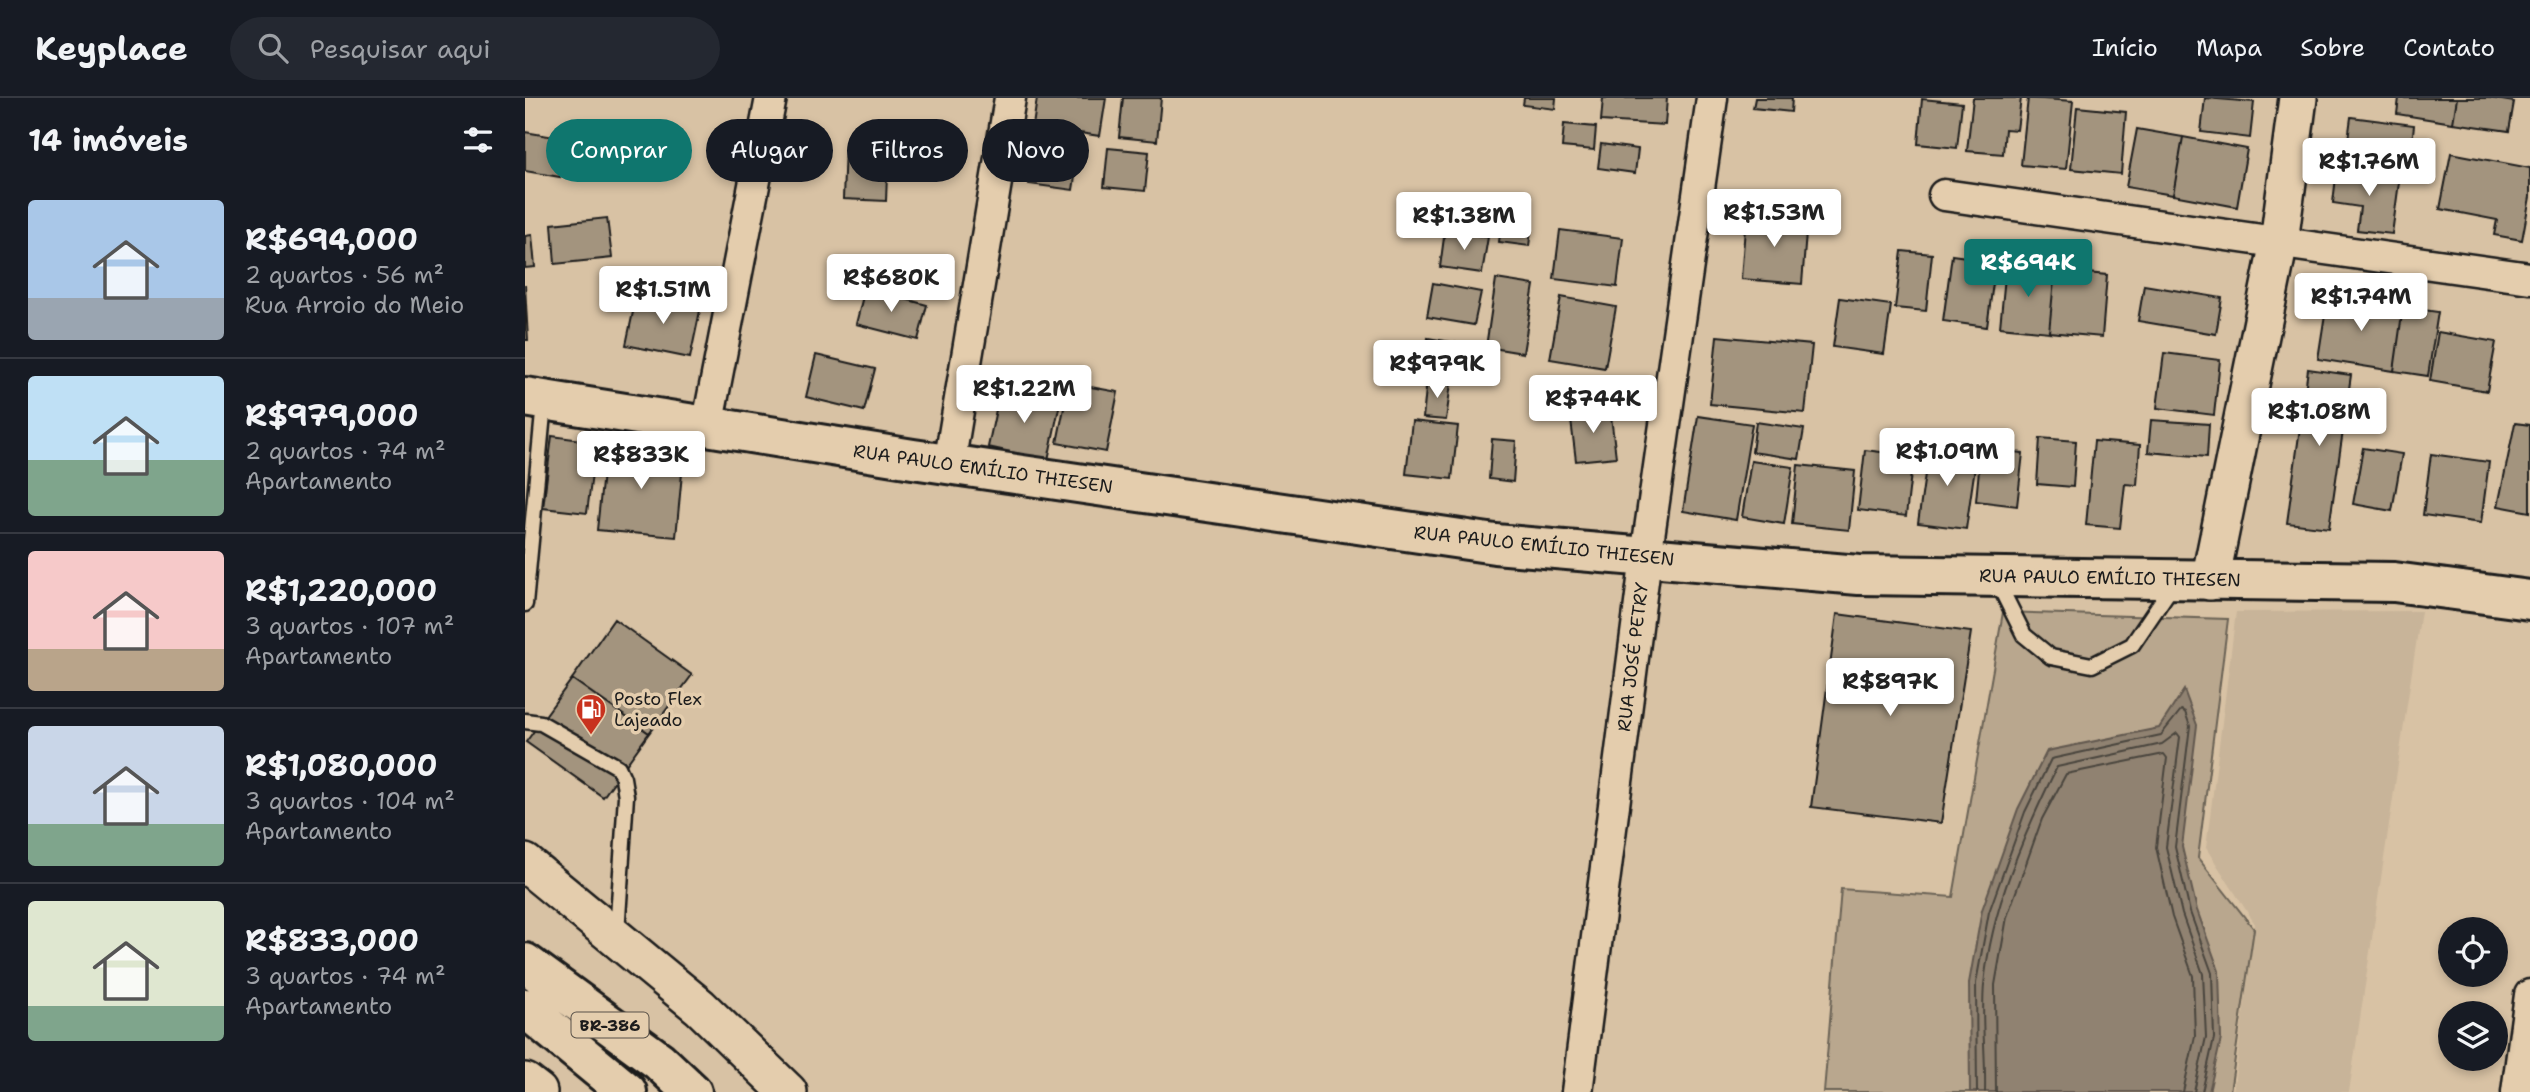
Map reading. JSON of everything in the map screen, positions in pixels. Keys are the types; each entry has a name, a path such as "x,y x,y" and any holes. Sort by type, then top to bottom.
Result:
{"main road":[{"name":"RUA PAULO EMÍLIO THIESEN","path":"535,399 949,465 1495,544 1859,575 2394,582 2530,600"},
{"name":"BR-386","path":"525,963 659,1061 692,1092"},
{"name":"BR-386","path":"525,1008 627,1092"}],"street":[{"path":"707,427 771,98"},
{"path":"949,465 1010,98"},
{"name":"RUA JOSÉ PETRY","path":"1577,1092 1646,557 1712,98"},
{"path":"2193,580 2279,242 2298,98"},
{"path":"1944,195 2530,278"},
{"path":"525,863 700,1007 788,1092"},
{"path":"2517,1092 2530,995"},
{"path":"525,1082 538,1092"}],"lane":[{"path":"525,604 535,399"},
{"path":"1995,576 2024,635 2051,657 2092,665 2131,645 2193,580"},
{"path":"525,721 541,723 618,767 623,778 626,796 616,937"}],"shaded area":[{"path":"2421,611 2349,1092 2233,1092 2255,924 2206,848 2236,612"},
{"path":"2003,612 2228,619 2198,858 2254,929 2230,1092 1824,1092 1841,889 1953,897"}],"water":[{"path":"2184,690 2197,725 2182,847 2197,910 2219,971 2221,1039 2209,1092 1970,1092 1969,983 1982,910 2018,809 2047,751 2159,728"}],"building":[{"path":"1037,98 1106,98 1100,136 1089,134 1089,119 1034,119"},
{"path":"1123,98 1161,98 1157,141 1119,137"},
{"path":"1524,98 1556,98 1555,109 1523,105"},
{"path":"1603,98 1667,98 1665,125 1601,121"},
{"path":"1755,98 1792,98 1791,112 1753,108"},
{"path":"1973,98 2021,98 2017,130 2005,129 2003,154 1967,151"},
{"path":"2028,98 2073,101 2066,169 2021,165"},
{"path":"2205,98 2254,102 2250,138 2201,132"},
{"path":"2399,98 2457,98 2453,123 2397,114"},
{"path":"2457,98 2490,98 2514,102 2509,131 2453,123"},
{"path":"1922,99 1962,103 1957,148 1918,144"},
{"path":"2077,107 2126,112 2121,174 2071,169"},
{"path":"2351,117 2414,125 2409,169 2345,162"},
{"path":"1564,124 1596,127 1594,150 1562,147"},
{"path":"2137,129 2183,137 2173,195 2126,187"},
{"path":"525,132 546,136 546,175 525,171"},
{"path":"2183,137 2247,149 2237,207 2173,195"},
{"path":"1601,144 1638,149 1635,173 1598,168"},
{"path":"847,146 847,182 887,182 886,201 843,199"},
{"path":"1108,148 1149,152 1145,191 1104,187"},
{"path":"2451,153 2530,168 2530,197 2522,240 2494,235 2497,220 2440,209"},
{"path":"2337,168 2400,175 2392,234 2357,230 2360,207 2333,203"},
{"path":"1029,182 1074,182 1073,190"},
{"path":"1746,215 1807,220 1802,284 1741,279"},
{"path":"607,218 612,258 555,264 552,224"},
{"path":"1502,219 1532,223 1529,246 1499,242"},
{"path":"1445,230 1488,237 1482,273 1440,267"},
{"path":"1560,230 1623,238 1617,287 1554,279"},
{"path":"532,235 535,267 525,268 525,236"},
{"path":"1902,251 1932,254 1926,311 1895,308"},
{"path":"1952,255 1996,261 1987,327 1943,321"},
{"path":"2006,266 2055,270 2049,332 2000,327"},
{"path":"2055,270 2107,275 2102,337 2049,332"},
{"path":"1496,279 1534,285 1523,353 1486,347"},
{"path":"1433,283 1481,292 1474,325 1427,317"},
{"path":"525,285 528,340 525,340"},
{"path":"2144,285 2222,298 2216,334 2138,321"},
{"path":"865,288 927,305 918,340 856,324"},
{"path":"637,293 701,306 690,358 626,345"},
{"path":"2328,295 2403,307 2394,371 2318,359"},
{"path":"1561,297 1616,307 1605,368 1550,359"},
{"path":"1840,298 1891,305 1884,354 1833,347"},
{"path":"2403,307 2438,312 2428,376 2394,371"},
{"path":"2438,332 2496,342 2487,391 2430,381"},
{"path":"1717,336 1812,345 1805,413 1710,404"},
{"path":"1428,338 1474,346 1468,378 1423,370"},
{"path":"2164,353 2220,360 2214,415 2157,408"},
{"path":"816,355 875,369 864,411 806,397"},
{"path":"2308,369 2351,375 2329,528 2287,523"},
{"path":"1427,379 1451,383 1446,420 1423,418"},
{"path":"1069,383 1118,392 1106,452 1057,443"},
{"path":"1000,391 1060,403 1048,460 988,447"},
{"path":"1610,408 1616,457 1576,461 1570,412"},
{"path":"1698,416 1752,424 1736,520 1683,511"},
{"path":"2151,420 2209,424 2207,457 2148,452"},
{"path":"1412,421 1458,426 1452,479 1406,474"},
{"path":"1756,422 1804,429 1799,459 1752,452"},
{"path":"2515,423 2530,425 2530,512 2498,506"},
{"path":"552,436 596,442 587,513 543,508"},
{"path":"2040,438 2076,441 2073,487 2037,484"},
{"path":"1492,439 1516,441 1513,482 1489,479"},
{"path":"2094,441 2140,445 2137,485 2125,484 2120,528 2086,525"},
{"path":"606,444 684,452 676,537 597,530"},
{"path":"1929,446 1977,453 1966,529 1918,523"},
{"path":"2363,448 2402,454 2392,511 2353,504"},
{"path":"1981,449 2023,453 2017,506 1976,501"},
{"path":"1865,450 1913,456 1906,516 1858,510"},
{"path":"2431,454 2489,462 2481,523 2423,515"},
{"path":"1751,461 1793,467 1784,524 1742,517"},
{"path":"1798,465 1855,471 1849,530 1792,524"},
{"path":"1837,614 1971,632 1941,823 1811,807"},
{"path":"614,619 692,675 649,733 572,679"},
{"path":"572,679 649,733 603,797 526,742"}],"place":[{"name":"Posto Flex Lajeado","path":"591,736"}]}
